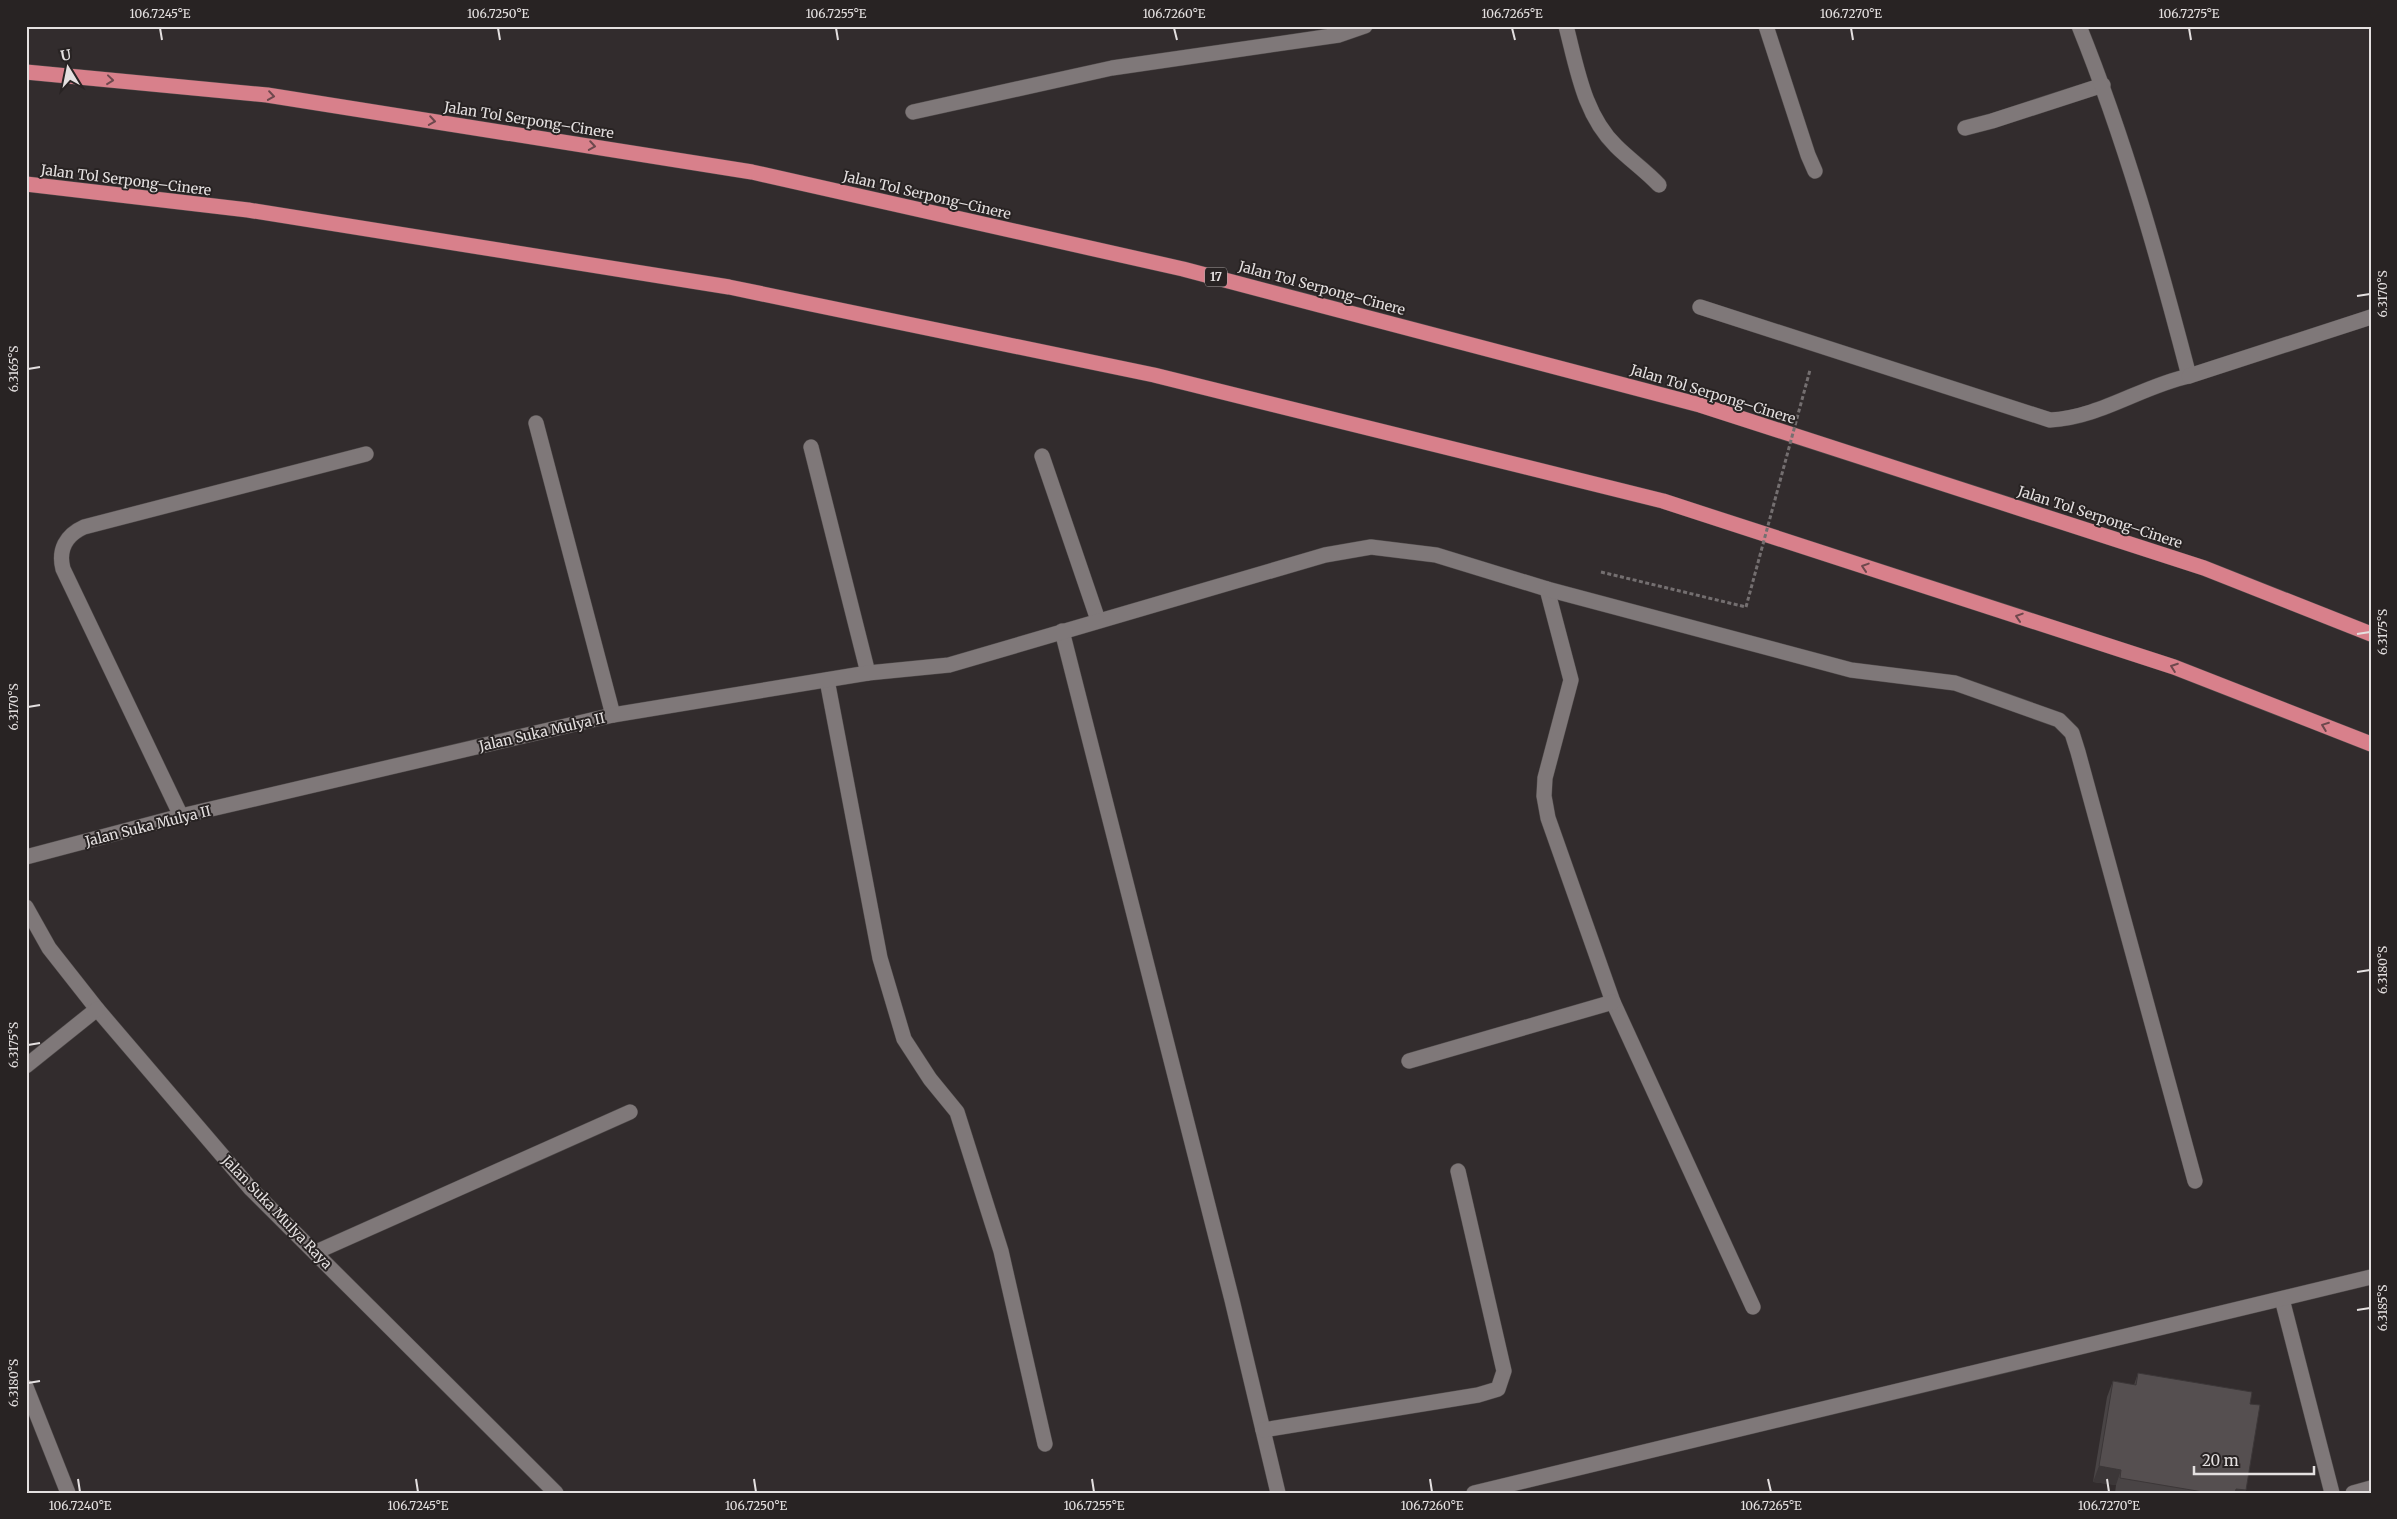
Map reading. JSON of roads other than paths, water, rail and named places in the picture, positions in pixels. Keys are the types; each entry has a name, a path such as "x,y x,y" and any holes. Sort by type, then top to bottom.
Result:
{"highway":[{"name":"Jalan Tol Serpong–Cinere","path":"26,72 267,95 752,172 1183,269 1700,405 2204,568 2371,634"},
{"name":"Jalan Tol Serpong–Cinere","path":"26,184 248,210 729,287 1154,374 1663,501 2174,667 2371,744"}],"street":[{"path":"913,112 1112,68 1339,35 1366,26"},
{"path":"1566,26 1583,93 1600,123 1615,145 1659,186"},
{"path":"1766,26 1815,172"},
{"path":"2079,26 2103,85 2149,226 2189,376"},
{"path":"1965,128 2103,85"},
{"path":"1700,307 2050,420 2073,417 2168,380 2189,376 2371,317"},
{"path":"536,423 613,715"},
{"path":"811,447 868,673"},
{"path":"181,816 63,569 60,558 62,547 76,531 84,527 366,454"},
{"path":"1042,456 1098,620"},
{"name":"Jalan Suka Mulya II","path":"26,857 181,816 613,715 868,673 949,665 1325,555 1371,547 1436,555 1547,589 1851,670 1955,683 2059,720 2072,733 2078,752 2195,1180"},
{"path":"1547,589 1571,680 1545,778 1544,796 1548,818 1613,1002 1753,1307"},
{"path":"1062,632 1227,1280 1278,1493"},
{"path":"827,680 880,958 904,1039 930,1079 957,1112 1001,1250 1045,1444"},
{"name":"Jalan Suka Mulya Raya","path":"26,907 49,948 97,1009 251,1189 556,1493"},
{"path":"1409,1061 1613,1002"},
{"path":"26,1066 97,1009"},
{"path":"316,1252 630,1112"},
{"path":"1263,1430 1478,1395 1498,1389 1504,1371 1458,1171"},
{"path":"1474,1493 2371,1277"},
{"path":"2282,1299 2332,1493"},
{"path":"26,1387 68,1493"},
{"path":"2353,1493 2371,1488"}]}
